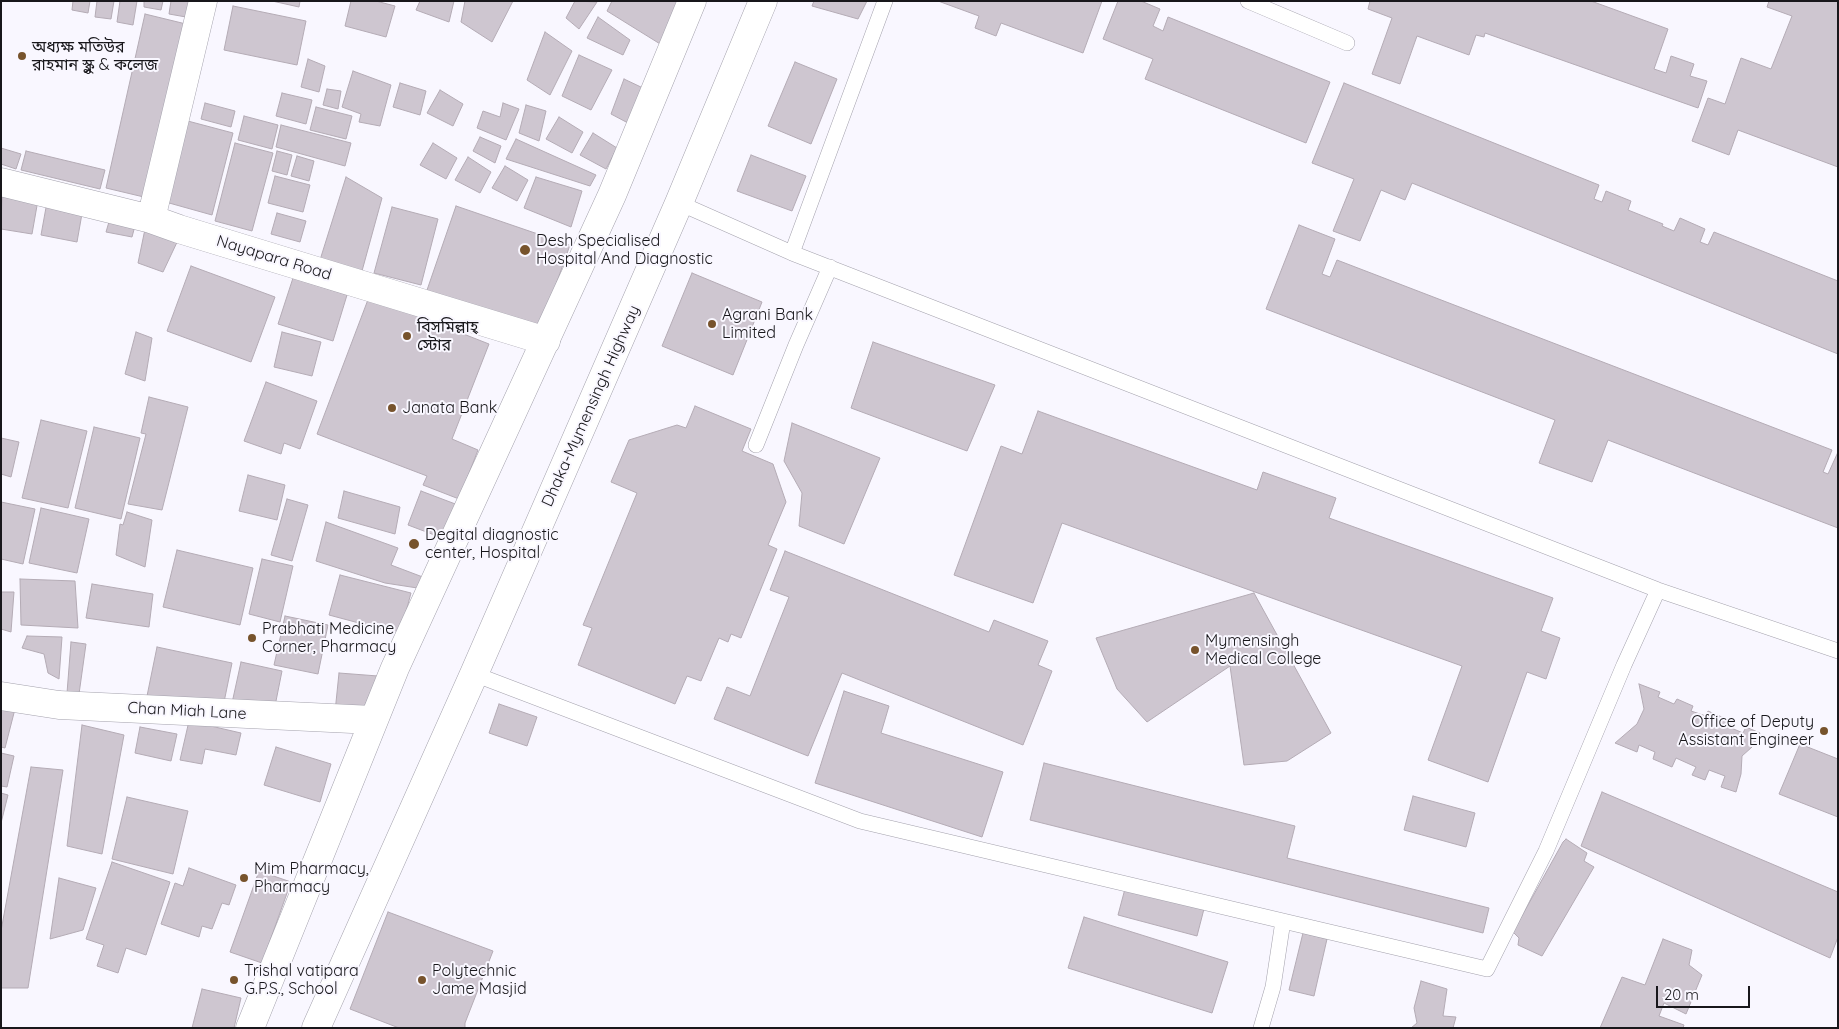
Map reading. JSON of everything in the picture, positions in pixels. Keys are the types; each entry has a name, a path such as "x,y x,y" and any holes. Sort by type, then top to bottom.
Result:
{"main road":[{"path":"151,219 203,1"},
{"path":"250,1028 395,668 612,195 692,1"},
{"name":"Dhaka-Mymensingh Highway","path":"318,1027 679,203 763,1"},
{"name":"Nayapara Road","path":"1,182 151,219 546,341"},
{"name":"Chan Miah Lane","path":"1,696 59,705 373,720"}],"lane":[{"path":"792,253 885,1"},
{"path":"1248,1 1347,43"},
{"path":"679,203 792,253 1658,590 1838,651"},
{"path":"756,446 830,267"},
{"path":"474,674 860,821 1487,969 1546,851 1620,674 1658,590"},
{"path":"1261,1028 1273,987 1283,921"}],"building":[{"path":"73,1 90,1 88,13 72,10"},
{"path":"97,1 114,1 111,19 95,17"},
{"path":"120,1 137,1 133,25 117,22"},
{"path":"144,1 163,1 161,10 144,7"},
{"path":"171,1 189,1 186,17 169,14"},
{"path":"272,1 300,1 299,7"},
{"path":"351,1 376,1 395,6 386,37 345,26"},
{"path":"420,1 454,1 449,22 416,10"},
{"path":"465,1 513,1 492,42 461,22"},
{"path":"575,1 597,2 579,29 566,18"},
{"path":"612,1 686,1 665,47 607,11"},
{"path":"814,1 867,1 858,19 812,6"},
{"path":"938,1 1102,1 1083,53 1001,23 996,36 975,28 979,16"},
{"path":"1118,1 1141,1 1160,9 1153,26 1163,31 1168,17 1330,82 1306,143 1145,79 1153,59 1103,39"},
{"path":"1370,1 1591,1 1668,29 1654,69 1666,73 1671,56 1694,64 1690,76 1707,81 1698,108 1485,33 1484,37 1476,35 1469,55 1417,36 1400,84 1372,74 1392,18 1368,9"},
{"path":"1769,1 1838,1 1838,167 1738,130 1729,155 1692,141 1708,98 1725,104 1741,58 1771,69 1792,16 1767,7"},
{"path":"233,6 306,21 297,65 224,50"},
{"path":"145,14 186,24 148,198 106,188"},
{"path":"598,17 630,40 623,55 587,38"},
{"path":"545,32 572,51 550,95 527,80"},
{"path":"579,55 612,70 591,110 562,96"},
{"path":"308,59 325,66 319,92 301,87"},
{"path":"795,62 837,79 811,144 768,126"},
{"path":"353,71 391,85 380,126 359,122 361,114 342,107"},
{"path":"624,79 643,88 628,123 611,114"},
{"path":"400,83 426,91 420,115 393,107"},
{"path":"1344,83 1599,185 1594,199 1602,202 1606,191 1631,201 1628,210 1663,224 1662,226 1674,231 1680,218 1705,229 1700,242 1708,245 1714,232 1838,281 1838,354 1412,183 1405,200 1381,190 1360,241 1333,231 1354,179 1312,163"},
{"path":"327,89 341,91 338,109 323,105"},
{"path":"440,90 463,104 453,126 427,113"},
{"path":"282,93 312,100 306,124 276,116"},
{"path":"205,103 235,111 231,127 201,119"},
{"path":"503,103 519,109 506,140 477,128 483,111 500,117"},
{"path":"526,105 546,111 539,141 519,133"},
{"path":"316,107 352,116 346,139 310,130"},
{"path":"244,116 278,125 272,149 238,140"},
{"path":"559,117 583,132 572,153 546,139"},
{"path":"184,120 233,133 212,215 162,201"},
{"path":"281,125 351,143 345,166 276,147"},
{"path":"593,133 617,148 606,169 580,155"},
{"path":"480,137 501,146 495,163 473,151"},
{"path":"516,139 596,175 590,186 506,159"},
{"path":"235,143 273,153 252,231 215,221"},
{"path":"433,143 457,158 446,179 420,165"},
{"path":"1,148 21,154 16,169 1,164"},
{"path":"26,151 105,170 100,189 21,170"},
{"path":"277,151 292,155 287,175 272,171"},
{"path":"751,155 806,176 792,211 737,191"},
{"path":"297,156 314,161 309,181 291,176"},
{"path":"468,157 491,172 480,193 455,180"},
{"path":"505,166 528,180 517,201 492,188"},
{"path":"275,176 310,185 303,212 268,203"},
{"path":"346,177 382,198 362,271 320,260"},
{"path":"536,177 582,191 571,227 524,208"},
{"path":"2,194 38,200 32,234 1,229"},
{"path":"47,202 83,208 77,242 41,235"},
{"path":"456,206 570,245 539,332 426,293"},
{"path":"392,207 438,219 421,285 374,273"},
{"path":"277,213 306,221 300,242 271,234"},
{"path":"111,215 136,222 132,237 106,232"},
{"path":"1299,225 1335,239 1322,274 1330,277 1337,260 1832,450 1823,472 1828,474 1838,452 1838,528 1608,440 1592,482 1539,463 1555,420 1266,309"},
{"path":"145,229 179,238 163,272 138,263"},
{"path":"191,266 275,297 251,362 167,331"},
{"name":"Agrani Bank Limited","path":"692,273 762,302 733,375 662,346"},
{"path":"293,278 347,295 333,341 278,324"},
{"path":"369,297 489,344 452,439 478,450 459,499 423,485 427,476 317,434"},
{"path":"136,332 152,338 145,381 125,374"},
{"path":"282,332 321,342 312,376 274,367"},
{"path":"873,342 995,385 967,451 851,408"},
{"path":"266,382 317,401 300,449 284,443 281,454 244,441"},
{"path":"149,397 188,407 162,510 128,504 146,434 141,433"},
{"path":"695,406 751,429 742,451 773,464 786,502 768,545 777,549 741,638 731,634 728,642 719,638 701,681 687,676 675,704 578,665 592,628 583,625 637,493 611,482 629,440 677,425 686,428"},
{"path":"1038,411 1257,490 1263,472 1336,498 1329,518 1553,598 1541,631 1560,638 1546,679 1527,672 1488,782 1428,760 1462,666 1062,523 1033,603 954,575 1001,446 1022,454"},
{"path":"41,420 87,431 68,508 22,498"},
{"path":"792,423 880,458 844,544 799,526 802,493 784,461"},
{"path":"94,427 140,438 121,519 75,508"},
{"path":"1,438 19,442 11,477 1,474"},
{"path":"248,475 285,485 277,520 239,511"},
{"path":"344,491 400,507 395,534 338,518"},
{"path":"421,491 458,505 445,539 408,525"},
{"path":"287,499 308,505 292,561 271,555"},
{"path":"1,502 35,509 23,564 1,559"},
{"path":"41,508 89,519 77,573 29,563"},
{"path":"127,512 152,520 145,567 116,555 120,524 123,525"},
{"path":"326,522 398,548 391,565 428,579 424,589 385,583 316,561"},
{"path":"177,550 253,568 240,625 163,607"},
{"path":"785,551 989,632 994,620 1048,641 1038,665 1052,671 1023,745 842,673 808,756 714,719 727,687 750,696 789,597 770,590"},
{"path":"262,559 293,566 280,622 249,614"},
{"path":"340,575 411,593 400,634 329,615"},
{"path":"20,579 75,581 78,628 21,625"},
{"path":"92,584 153,594 149,627 86,618"},
{"path":"1,592 14,592 11,632 1,629"},
{"path":"1254,593 1331,733 1287,761 1244,765 1230,666 1147,722 1117,689 1096,638"},
{"path":"285,616 328,625 318,674 274,665"},
{"path":"27,636 62,637 59,679 48,673 44,654 22,648"},
{"path":"71,642 86,644 79,694 67,693"},
{"path":"157,647 232,663 222,712 147,696"},
{"path":"241,662 282,671 274,711 232,703"},
{"path":"339,673 378,676 361,714 335,712"},
{"path":"1639,684 1660,692 1658,697 1674,704 1677,699 1693,706 1691,711 1706,716 1708,711 1731,721 1729,727 1743,733 1746,727 1760,733 1752,747 1742,756 1741,774 1736,792 1721,787 1725,776 1709,770 1705,780 1692,775 1696,767 1676,758 1672,767 1653,759 1655,752 1639,745 1637,752 1615,743 1637,724 1644,709"},
{"path":"844,691 889,706 881,733 1003,772 982,837 815,783"},
{"path":"499,704 537,717 527,746 489,733"},
{"path":"1,705 15,709 5,748 1,747"},
{"path":"189,721 241,733 236,755 205,749 202,764 180,760"},
{"path":"82,725 124,735 102,854 67,846"},
{"path":"140,727 177,734 171,761 135,753"},
{"path":"1800,744 1838,759 1838,817 1779,794"},
{"path":"276,747 331,764 320,802 264,785"},
{"path":"1,753 14,756 7,787 1,786"},
{"path":"1044,763 1295,826 1287,858 1489,908 1483,933 1030,820"},
{"path":"31,767 63,770 28,988 1,988 1,931"},
{"path":"1602,792 1838,892 1838,937 1830,958 1581,846"},
{"path":"1,793 8,795 1,823"},
{"path":"1413,796 1475,813 1466,847 1404,830"},
{"path":"127,797 188,811 173,874 112,859"},
{"path":"1566,839 1587,853 1584,861 1594,867 1542,956 1518,945 1519,938 1513,932"},
{"path":"112,862 170,882 146,955 126,948 118,973 97,966 104,945 86,939"},
{"path":"189,868 236,885 229,905 222,903 212,929 202,926 199,937 161,924 175,883 183,886"},
{"path":"259,871 291,882 262,963 230,952"},
{"path":"59,878 96,888 83,930 50,939"},
{"path":"1126,885 1205,905 1197,936 1118,915"},
{"name":"Polytechnic Jame Masjid","path":"388,912 493,951 465,1023 465,1028 399,1028 350,1009"},
{"path":"1084,917 1228,962 1212,1013 1068,968"},
{"path":"1303,933 1327,939 1314,996 1289,990"},
{"path":"1663,939 1692,950 1689,965 1702,975 1686,1014 1664,1003 1659,1016 1684,1025 1683,1028 1600,1028 1622,977 1645,985"},
{"path":"1421,981 1447,989 1443,1016 1456,1017 1453,1028 1411,1028 1417,1023 1414,1008"},
{"path":"202,989 241,998 234,1028 192,1028"}],"place":[{"name":"অধ্যক্ষ মতিউর রাহমান স্কুল & কলেজ","path":"22,56"},
{"name":"Desh Specialised Hospital And Diagnostic","path":"525,250"},
{"name":"Agrani Bank Limited","path":"712,324"},
{"name":"বিসমিল্লাহ্ স্টোর","path":"407,336"},
{"name":"Janata Bank","path":"392,408"},
{"name":"Degital diagnostic center, Hospital","path":"414,544"},
{"name":"Prabhati Medicine Corner, Pharmacy","path":"252,638"},
{"name":"Mymensingh Medical College","path":"1195,650"},
{"name":"Office of Deputy Assistant Engineer","path":"1824,731"},
{"name":"Mim Pharmacy, Pharmacy","path":"244,878"},
{"name":"Trishal vatipara G.P.S., School","path":"234,980"},
{"name":"Polytechnic Jame Masjid","path":"422,980"}]}
